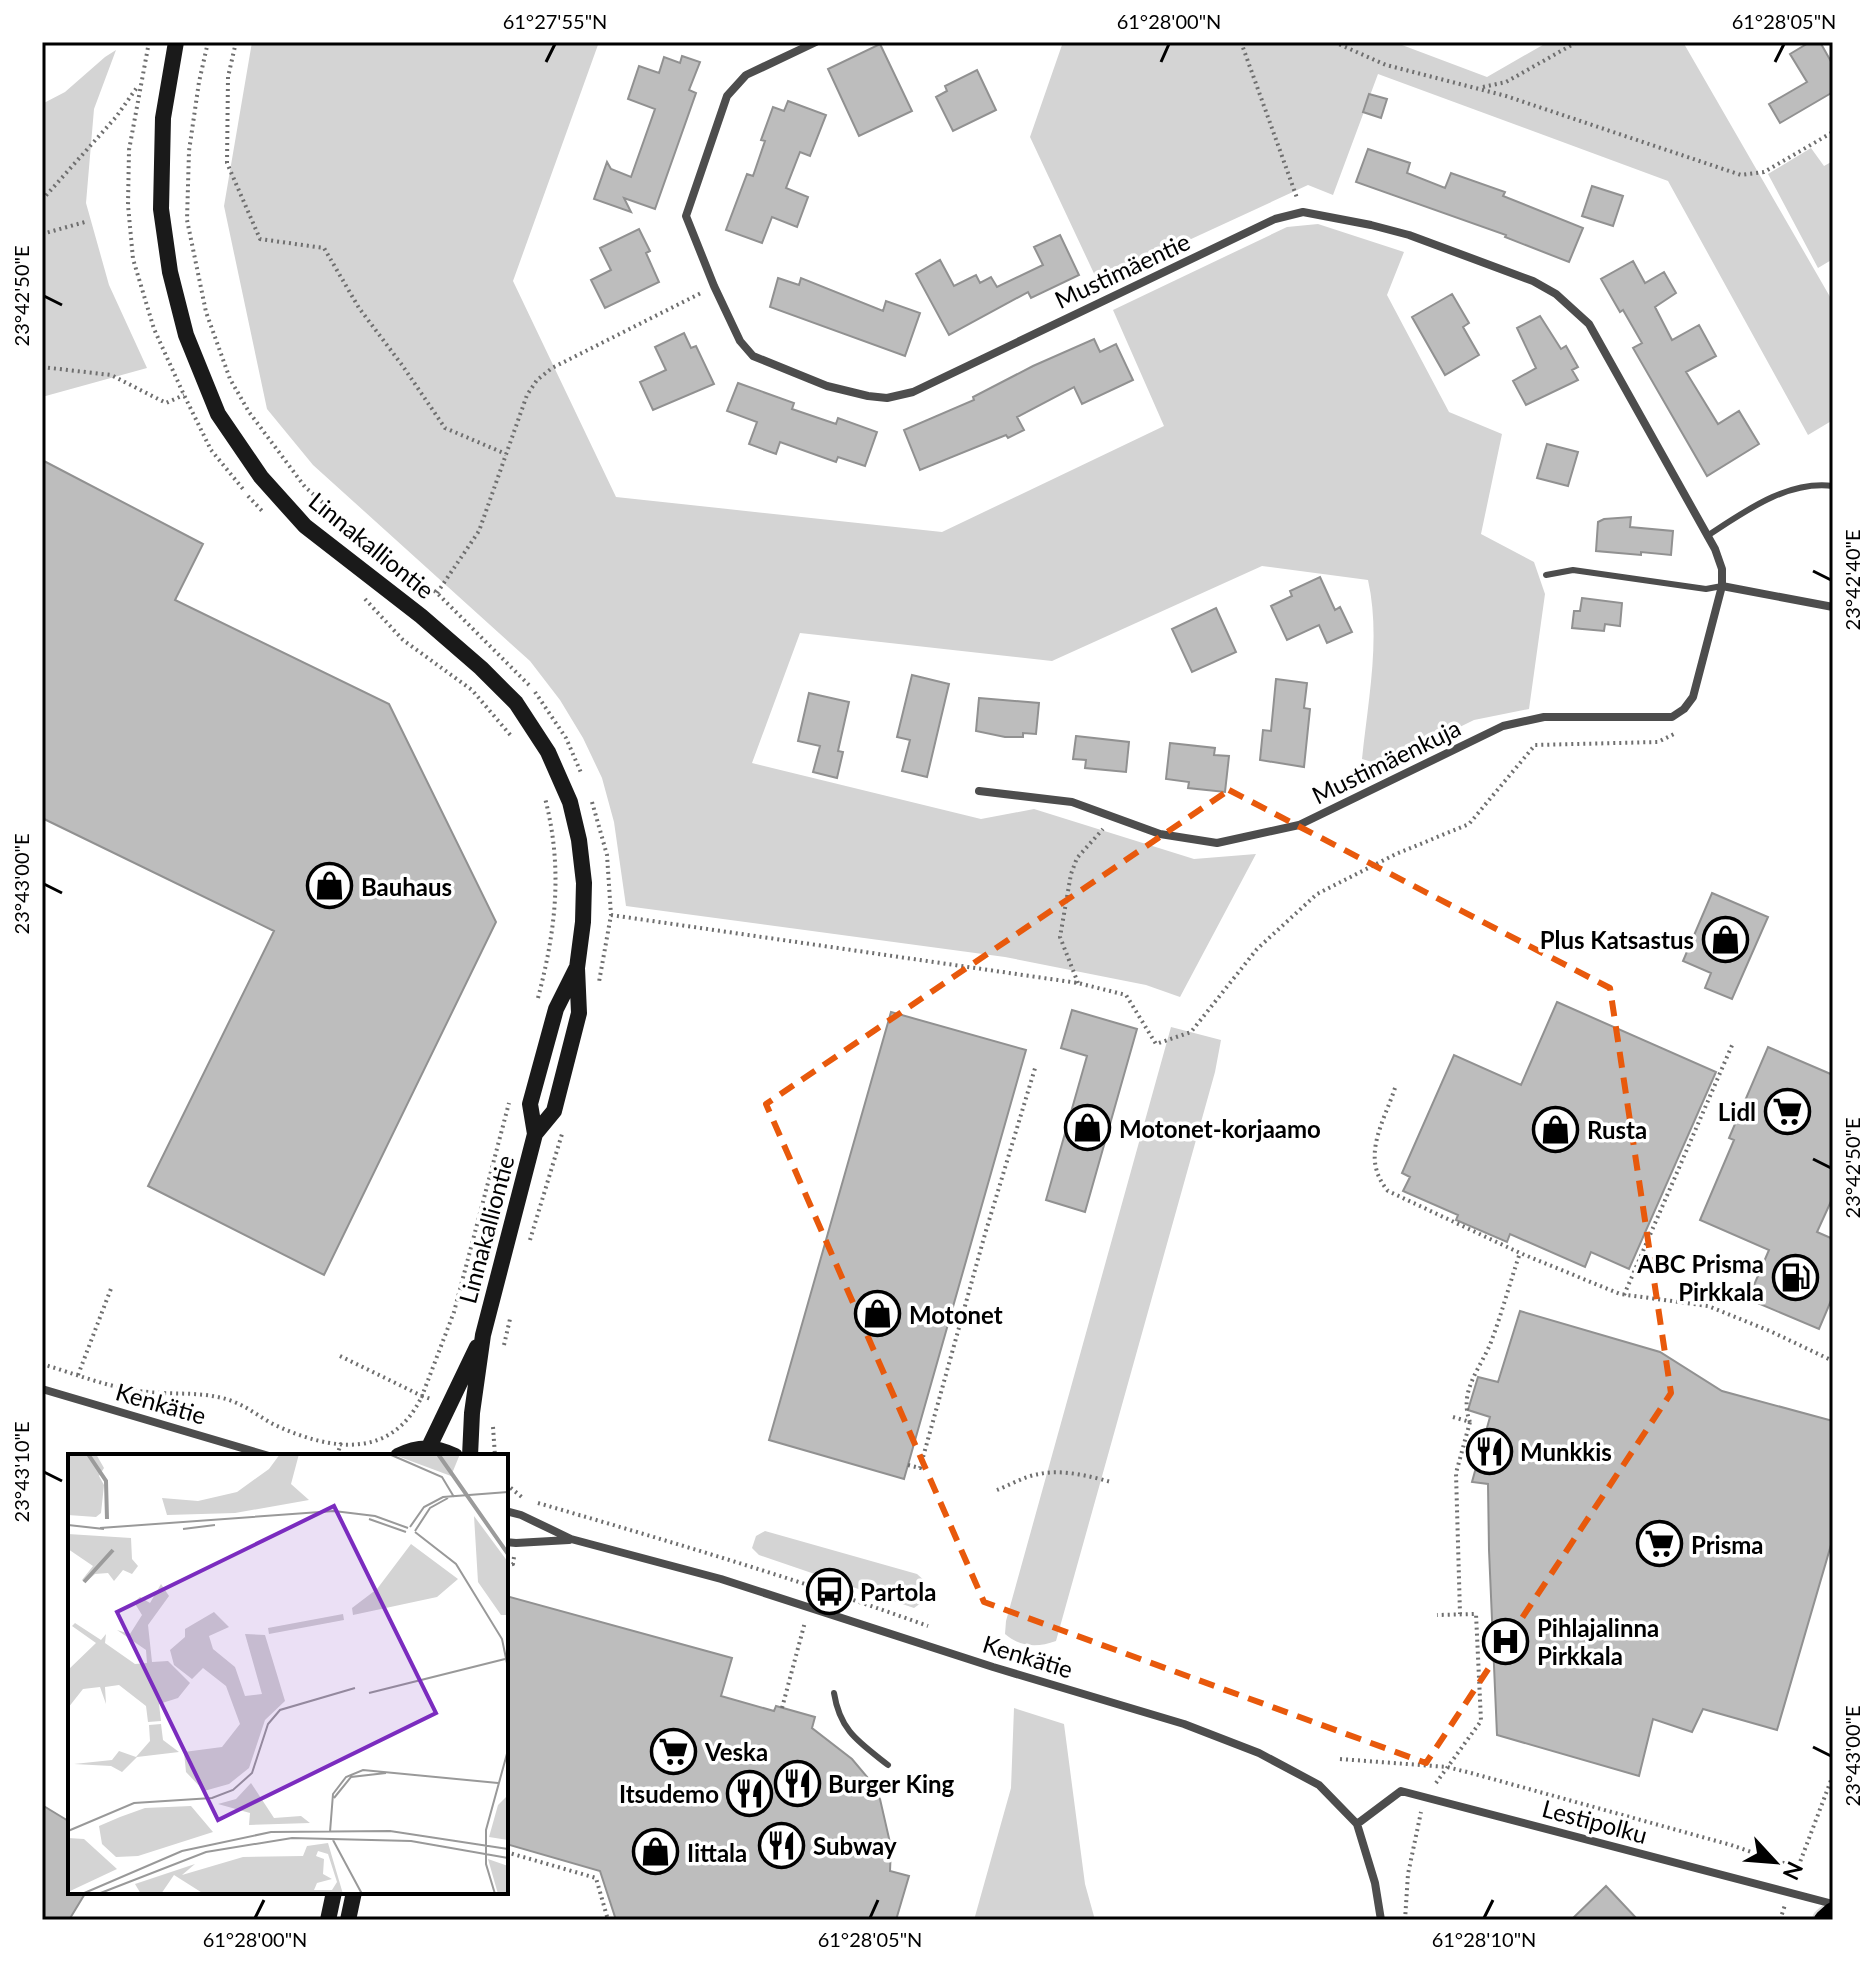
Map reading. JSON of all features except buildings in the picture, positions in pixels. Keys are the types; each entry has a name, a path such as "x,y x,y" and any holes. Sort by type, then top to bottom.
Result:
{"main road":[{"name":"Linnakalliontie","path":"176,42 163,118 161,209 170,272 186,335 218,414 261,477 305,526 421,616 481,668 516,703 533,727 560,777 579,840 583,922 577,968"},
{"path":"535,1134 530,1104 556,1009 577,968"},
{"path":"535,1134 554,1111 579,1013 577,968"},
{"name":"Linnakalliontie","path":"470,1454 472,1413 483,1335 535,1134"},
{"name":"Linnakalliontie","path":"429,1447 483,1335"},
{"path":"402,1454 429,1447 449,1454"},
{"path":"328,1920 334,1894"},
{"path":"348,1920 354,1894"},
{"path":"1824,1920 1833,1912"}],"street":[{"name":"Mustimäentie","path":"816,42 746,75 727,96 686,216 740,341 753,356 827,386 868,396 887,398 913,392 1275,219 1303,212 1335,217 1409,235 1533,281 1556,294 1589,324 1707,536 1722,569 1722,586"},
{"path":"1722,586 1833,607"},
{"name":"Mustimäenkuja","path":"979,791 1072,802 1160,834 1217,843 1299,825 1503,726 1544,717 1672,717 1684,709 1693,697 1722,586"},
{"name":"Kenkätie","path":"42,1389 262,1454"},
{"name":"Kenkätie","path":"508,1512 571,1539 721,1579 993,1667 1184,1724 1259,1753 1319,1785 1357,1824 1375,1883 1381,1920"},
{"name":"Kenkätie","path":"508,1542 571,1539"},
{"name":"Lestipolku","path":"1357,1824 1401,1791 1833,1904"}],"lane":[{"path":"1707,536 1752,507 1787,491 1833,486"},
{"path":"1546,575 1573,570 1706,589 1722,586"},
{"path":"834,1693 838,1716 854,1738 888,1765"}],"path":[{"path":"149,42 129,150 128,205 133,259 154,329 211,450 258,508 270,518"},
{"path":"208,42 189,151 187,220 206,312 230,379 249,412 305,487 354,530 437,593 479,531 527,395 537,380 552,368 714,286"},
{"path":"236,42 228,77 227,163 260,239 324,248 359,308 445,428 506,454"},
{"path":"1241,42 1303,212"},
{"path":"1334,42 1386,65 1476,88 1741,175 1764,172 1833,132"},
{"path":"1476,88 1506,82 1577,42"},
{"path":"42,200 116,117 141,82"},
{"path":"42,234 85,222"},
{"path":"42,367 111,375 166,403 184,395"},
{"path":"364,599 403,640 472,690 519,746"},
{"path":"611,915 1078,983 1126,995 1156,1044 1191,1032 1257,949 1317,894 1396,854 1469,824 1535,745 1658,742 1686,725"},
{"path":"536,1004 551,947 555,904 556,854 545,798"},
{"path":"1078,983 1060,937 1071,874 1077,858 1113,817"},
{"path":"1624,1295 1733,1043"},
{"path":"908,1465 920,1468 1036,1065"},
{"path":"1395,1088 1373,1158 1377,1177 1388,1191 1520,1253 1624,1295 1708,1306 1833,1361"},
{"path":"42,1364 117,1387 148,1392 188,1392 233,1401 276,1425 311,1439 341,1443 374,1442 395,1432 413,1414 422,1396 454,1312 513,1090"},
{"path":"1460,1614 1456,1473 1470,1422 1465,1409 1477,1367 1490,1345 1520,1253"},
{"path":"78,1375 112,1286"},
{"path":"340,1356 422,1396 448,1405"},
{"path":"472,1413 493,1419 495,1454"},
{"path":"1453,1417 1470,1422"},
{"path":"338,1454 341,1443"},
{"path":"997,1490 1038,1474 1093,1477 1111,1482"},
{"path":"508,1486 525,1499 728,1558 928,1626"},
{"path":"1405,1920 1408,1874 1425,1797 1481,1721 1476,1614 1437,1615"},
{"path":"782,1708 805,1622"},
{"path":"1340,1759 1447,1767 1731,1845 1798,1868"},
{"path":"1780,1920 1833,1775"},
{"path":"508,1853 596,1878 608,1920"},
{"path":"557,1866 560,1858"}],"highlighted area":[{"path":"1229,790 1610,988 1671,1393 1426,1763 984,1602 766,1104"}],"shaded area":[{"path":"252,42 599,42 513,281 616,497 942,532 1164,426 1113,310 1287,227 1318,224 1404,252 1387,295 1449,412 1502,434 1481,534 1534,562 1545,594 1529,709 1474,720 1382,765 1362,759 1373,647 1368,580 1262,566 1052,661 800,633 752,763 981,819 1034,809 1194,859 1256,854 1180,997 1146,985 1005,957 626,906 614,822 602,778 560,700 530,661 313,465 267,409 224,206"},
{"path":"1063,42 1394,42 1487,77 1548,42 1683,42 1833,302 1833,420 1808,435 1668,181 1378,74 1333,195 1308,185 1098,282 1030,137"},
{"path":"116,50 94,109 86,203 109,285 147,368 42,397 42,104 65,92"},
{"path":"1811,148 1824,166 1833,161 1833,259 1818,268 1768,174"},
{"path":"1171,1027 1221,1040 1215,1072 1056,1641 1042,1645 1023,1644 1005,1634 1006,1621"},
{"path":"765,1531 917,1574 926,1582 921,1603 914,1608 759,1555 752,1548 756,1536"},
{"path":"1014,1708 1064,1724 1085,1884 1095,1920 974,1920 1011,1788"}],"place":[{"name":"Bauhaus","path":"330,886"},
{"name":"Plus Katsastus","path":"1725,939"},
{"name":"Lidl","path":"1787,1111"},
{"name":"Motonet-korjaamo","path":"1088,1128"},
{"name":"Rusta","path":"1556,1129"},
{"name":"ABC Prisma Pirkkala","path":"1795,1277"},
{"name":"Motonet","path":"878,1314"},
{"name":"Munkkis","path":"1489,1451"},
{"name":"Prisma","path":"1660,1544"},
{"name":"Partola","path":"829,1591"},
{"name":"Pihlajalinna Pirkkala","path":"1506,1641"},
{"name":"Veska","path":"674,1751"},
{"name":"Burger King","path":"797,1783"},
{"name":"Itsudemo","path":"750,1793"},
{"name":"Subway","path":"782,1845"},
{"name":"Iittala","path":"656,1852"}]}
